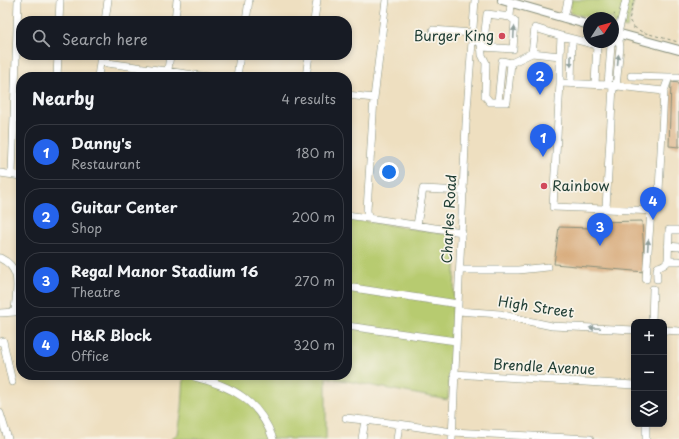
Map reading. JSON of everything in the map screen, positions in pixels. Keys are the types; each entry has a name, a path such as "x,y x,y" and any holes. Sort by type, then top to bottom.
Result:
{"main road":[{"path":"502,0 583,23"},
{"path":"619,33 679,50"}],"street":[{"path":"17,16 18,0"},
{"path":"59,16 60,0"},
{"path":"106,16 108,0"},
{"path":"175,16 177,0"},
{"path":"247,16 249,0"},
{"path":"315,16 317,0"},
{"path":"368,218 367,210 374,98 386,0"},
{"name":"Charles Road","path":"452,436 474,0"},
{"path":"564,18 568,0"},
{"path":"619,22 626,0"},
{"path":"510,17 511,2"},
{"path":"472,42 482,45 513,49 515,21 510,17 487,14 486,36 482,45 482,55 486,63 485,96 490,102 507,102 511,62 532,53 560,56"},
{"path":"532,53 535,28 597,45 595,84"},
{"path":"433,30 472,33"},
{"path":"562,36 553,206 658,211 664,91 669,77"},
{"path":"571,84 572,39"},
{"path":"606,208 612,86 611,48"},
{"path":"12,174 16,58"},
{"path":"57,72 58,60"},
{"path":"99,72 100,60"},
{"path":"105,60 159,72"},
{"path":"168,72 169,60"},
{"path":"238,72 239,60"},
{"path":"307,72 308,60"},
{"path":"631,76 679,77"},
{"path":"560,83 595,84 664,91"},
{"path":"352,96 374,98"},
{"path":"0,173 16,175"},
{"path":"417,225 423,189 464,191"},
{"path":"646,279 651,210"},
{"path":"352,216 462,232"},
{"path":"668,261 669,230 679,230"},
{"path":"668,246 679,247"},
{"path":"0,258 13,267 16,274"},
{"path":"657,280 656,268 658,266 666,264 668,261 679,261"},
{"path":"460,270 518,270 548,267"},
{"name":"High Street","path":"352,288 458,308 500,314 552,326 631,330"},
{"path":"652,319 654,289"},
{"path":"0,313 15,312 16,294"},
{"path":"352,327 456,341"},
{"path":"667,330 679,331"},
{"path":"0,342 3,341 12,382"},
{"name":"Brendle Avenue","path":"454,374 631,385"},
{"path":"205,380 234,390 241,395 261,414 273,439"},
{"path":"0,412 8,439"},
{"path":"346,418 399,424 452,436 590,439"},
{"path":"362,439 365,420"},
{"path":"397,439 399,424"},
{"path":"646,427 646,439"}],"path":[{"path":"634,0 629,20 634,28 642,32 679,42"}],"green space":[{"path":"571,0 634,0 627,28 619,26 619,12 583,12 583,16 570,13"},
{"path":"352,219 457,236 448,400 342,380 352,380"},
{"path":"184,380 326,380 326,439 170,439 178,434 182,409"}],"building":[{"path":"671,82 679,83 679,147 669,146"},
{"path":"642,221 645,272 554,264 559,227 592,228 593,222"}],"place":[{"name":"Burger King","path":"502,36"},
{"name":"Guitar Center","path":"540,95"},
{"name":"Danny's","path":"543,157"},
{"name":"Rainbow","path":"544,186"},
{"name":"H&R Block","path":"653,220"},
{"name":"Regal Manor Stadium 16","path":"600,246"}]}
